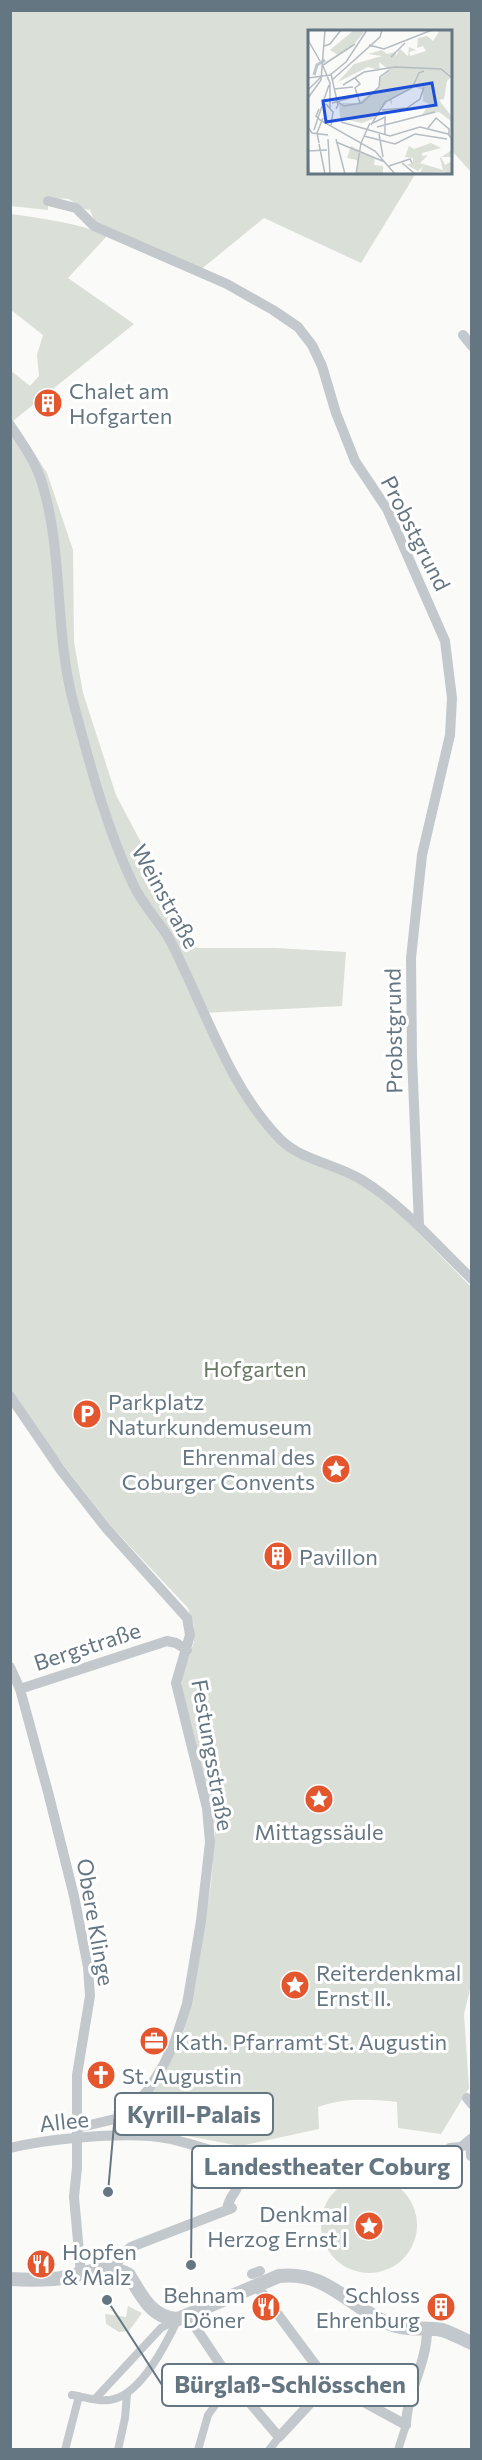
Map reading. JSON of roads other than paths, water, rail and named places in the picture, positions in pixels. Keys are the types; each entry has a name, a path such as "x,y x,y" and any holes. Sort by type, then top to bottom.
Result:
{"street":[{"name":"Probstgrund","path":"48,201 76,208 94,226 227,284 298,327 312,345 322,366 336,413 355,461 387,509 445,641 452,698 450,735 422,855 411,958 412,1057 419,1225"},
{"path":"463,335 471,346"},
{"name":"Weinstraße","path":"10,425 31,457 42,481 48,507 63,645 73,702 116,847 134,888 169,937 233,1073 251,1104 268,1126 283,1142 298,1152 363,1180 419,1225"},
{"path":"419,1225 471,1279"},
{"name":"Festungsstraße","path":"10,1396 60,1469 106,1528 187,1618 190,1629 187,1650 176,1683 207,1808 210,1842 201,1921 187,2004 175,2041 148,2090 133,2107 115,2119 77,2128"},
{"name":"Bergstraße","path":"10,1667 20,1689 167,1641 176,1643 187,1650"},
{"name":"Obere Klinge","path":"20,1689 74,1896 88,1967 88,2014 77,2075 77,2167 74,2197 81,2274"},
{"name":"Allee","path":"10,2148 108,2136 150,2136 227,2155 226,2164 234,2172 238,2183 236,2194 227,2206 229,2209 131,2247 123,2254 113,2270"},
{"path":"450,2148 461,2147 471,2139"},
{"path":"471,2139 471,2156"},
{"path":"10,2279 55,2279 113,2270 129,2275 143,2297 160,2316 183,2318 232,2382 279,2436"},
{"path":"95,2399 161,2328 256,2277 294,2275 312,2278 388,2323 408,2329 448,2332 471,2343"},
{"path":"256,2277 303,2351 329,2383 406,2425"},
{"path":"65,2450 75,2396 114,2399 127,2394 162,2354 183,2318"},
{"path":"398,2450 406,2425 407,2408 425,2352 427,2330"},
{"path":"198,2450 208,2415 232,2382"},
{"path":"269,2450 279,2436 329,2383"},
{"path":"118,2450 125,2418 127,2394"}],"place":[{"name":"Chalet am Hofgarten","path":"48,403"},
{"name":"Parkplatz Naturkundemuseum","path":"87,1414"},
{"name":"Ehrenmal des Coburger Convents","path":"336,1469"},
{"name":"Pavillon","path":"278,1556"},
{"name":"Mittagssäule","path":"319,1799"},
{"name":"Reiterdenkmal Ernst II.","path":"295,1985"},
{"name":"Kath. Pfarramt St. Augustin","path":"154,2041"},
{"name":"St. Augustin","path":"101,2075"},
{"name":"Kyrill-Palais","path":"108,2192"},
{"name":"Denkmal Herzog Ernst I","path":"369,2226"},
{"name":"Hopfen & Malz","path":"41,2264"},
{"name":"Landestheater Coburg","path":"191,2265"},
{"name":"Bürglaß-Schlösschen","path":"107,2300"},
{"name":"Behnam Döner","path":"266,2307"},
{"name":"Schloss Ehrenburg","path":"441,2307"}],"park label":[{"name":"Hofgarten","path":"255,1368"}]}
